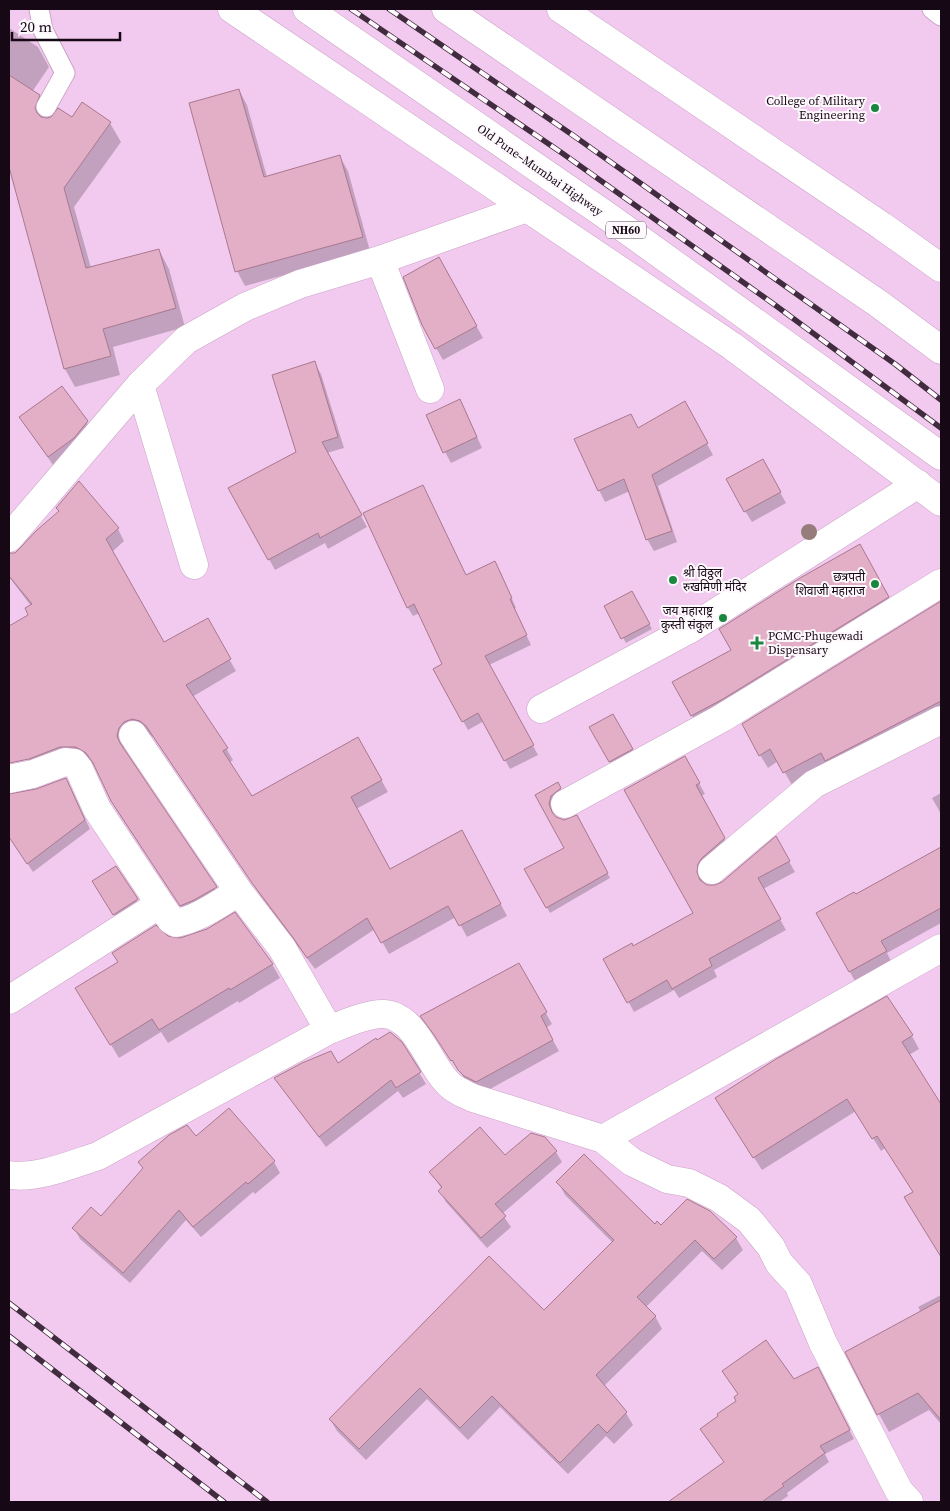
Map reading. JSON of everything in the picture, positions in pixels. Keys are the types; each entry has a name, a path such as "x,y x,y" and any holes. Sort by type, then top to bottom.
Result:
{"main road":[{"path":"232,9 732,346 941,502"},
{"name":"Old Pune–Mumbai Highway","path":"307,9 610,218 941,456"},
{"path":"446,9 880,304 941,350"},
{"path":"561,9 941,268"},
{"path":"9,538 140,385 186,340 245,307 300,284 380,260 527,208"},
{"path":"380,260 430,389"},
{"path":"140,385 194,565"},
{"path":"541,709 690,629 918,484"},
{"path":"565,804 722,718 941,583"},
{"path":"712,870 814,784 941,720"},
{"path":"133,735 239,892 282,948 329,1030"},
{"path":"9,779 33,774 65,762 74,763 79,769 97,809 160,904 176,923 186,921 239,892"},
{"path":"9,1000 160,904"},
{"path":"603,1139 941,948"},
{"path":"9,1175 23,1177 61,1168 98,1156 329,1030 356,1019 383,1013 394,1016 405,1023 416,1035 448,1084 458,1091 473,1098 603,1139 632,1162 667,1180 689,1183 719,1198 749,1220 771,1247 779,1263 798,1284 823,1343 899,1491 910,1502"}],"lane":[{"path":"39,9 43,30 65,73 46,107"},
{"path":"932,9 941,16"}],"building":[{"path":"9,75 40,95 35,108 41,117 51,117 58,108 72,117 82,102 111,122 64,188 86,268 159,249 176,308 103,329 111,356 64,369 9,167"},
{"path":"239,89 264,177 340,155 363,237 235,272 189,103"},
{"path":"439,257 477,326 435,349 422,325 403,277"},
{"path":"315,361 338,437 322,442 362,515 320,538 318,533 268,560 228,488 296,452 272,375"},
{"path":"62,386 88,421 74,438 48,457 19,417"},
{"path":"460,399 477,437 443,453 426,415"},
{"path":"685,401 708,443 652,475 672,531 646,540 624,479 598,491 574,439 631,414 638,428"},
{"path":"763,459 781,492 744,512 726,479"},
{"path":"79,481 119,528 106,539 164,642 208,618 231,659 186,685 228,748 223,751 252,796 358,737 382,780 351,797 390,869 462,830 501,904 459,926 448,906 381,943 367,918 307,958 252,883 146,726 140,721 132,719 124,722 119,728 117,736 120,743 217,887 180,906 111,801 93,763 86,753 76,747 60,747 29,759 9,763 9,626 28,615 25,608 32,604 9,576 9,553 15,553 59,511 56,508"},
{"path":"423,485 466,575 495,561 527,635 485,656 534,745 504,761 478,713 462,722 433,669 442,664 414,604 407,608 363,513"},
{"path":"860,544 889,597 723,699 691,716 672,682 731,650 719,629 800,578"},
{"path":"632,591 650,624 621,639 604,606"},
{"path":"941,601 941,701 825,761 821,753 783,773 770,749 759,756 742,724"},
{"path":"613,714 633,749 609,762 589,727"},
{"path":"685,756 700,783 696,785 725,838 702,858 698,864 697,872 700,880 707,885 715,885 722,882 776,836 790,861 758,878 781,919 709,959 712,966 672,989 667,980 627,1003 603,959 632,943 633,946 693,913 624,790"},
{"path":"66,778 85,820 27,864 9,837 9,794 36,789"},
{"path":"558,782 561,788 551,796 549,804 552,812 556,817 564,820 577,815 608,873 546,908 524,869 564,848 535,795"},
{"path":"941,847 941,908 881,941 887,951 849,972 816,913 854,892 856,894"},
{"path":"116,866 138,899 113,915 92,881"},
{"path":"235,912 273,964 159,1030 152,1019 110,1045 75,988 118,962 112,953 156,925 168,936 180,938 207,929"},
{"path":"519,963 547,1012 541,1016 553,1040 476,1082 464,1076 458,1070 420,1016"},
{"path":"887,996 913,1035 902,1042 941,1104 941,1257 904,1197 913,1192 877,1136 872,1139 847,1099 753,1158 715,1098 776,1059"},
{"path":"390,1032 402,1042 421,1072 396,1088 391,1080 319,1137 274,1078 302,1063 331,1051 338,1063 376,1038 377,1040"},
{"path":"229,1108 275,1161 248,1184 246,1182 193,1227 179,1210 123,1273 72,1228 91,1207 101,1216 143,1168 138,1162 169,1135 187,1125 196,1136"},
{"path":"480,1127 505,1155 531,1133 545,1137 557,1151 495,1204 506,1216 481,1238 438,1191 442,1187 429,1172"},
{"path":"584,1154 655,1224 657,1221 661,1225 687,1199 710,1211 737,1237 714,1259 695,1240 637,1297 656,1316 596,1375 627,1412 607,1433 598,1424 560,1463 492,1396 460,1428 420,1388 359,1449 329,1419 489,1256 544,1310 614,1240 556,1182"},
{"path":"941,1300 941,1420 918,1393 877,1415 845,1352"},
{"path":"766,1340 794,1379 818,1367 850,1430 820,1446 825,1453 782,1484 784,1486 762,1502 668,1502 724,1462 700,1429 736,1401 734,1397 738,1394 722,1371"}],"railway":[{"path":"351,9 562,153 775,305 941,428"},
{"path":"389,9 574,136 895,364 941,400"},
{"path":"9,1303 267,1502"},
{"path":"9,1336 224,1502"}],"place":[{"name":"College of Military Engineering","path":"875,108"},
{"name":"श्री विठ्ठल रुखमिणी मंदिर","path":"673,580"},
{"name":"छत्रपती शिवाजी महाराज","path":"875,584"},
{"name":"जय महाराष्ट्र कुस्ती संकुल","path":"723,618"},
{"name":"PCMC-Phugewadi Dispensary","path":"757,643"}]}
